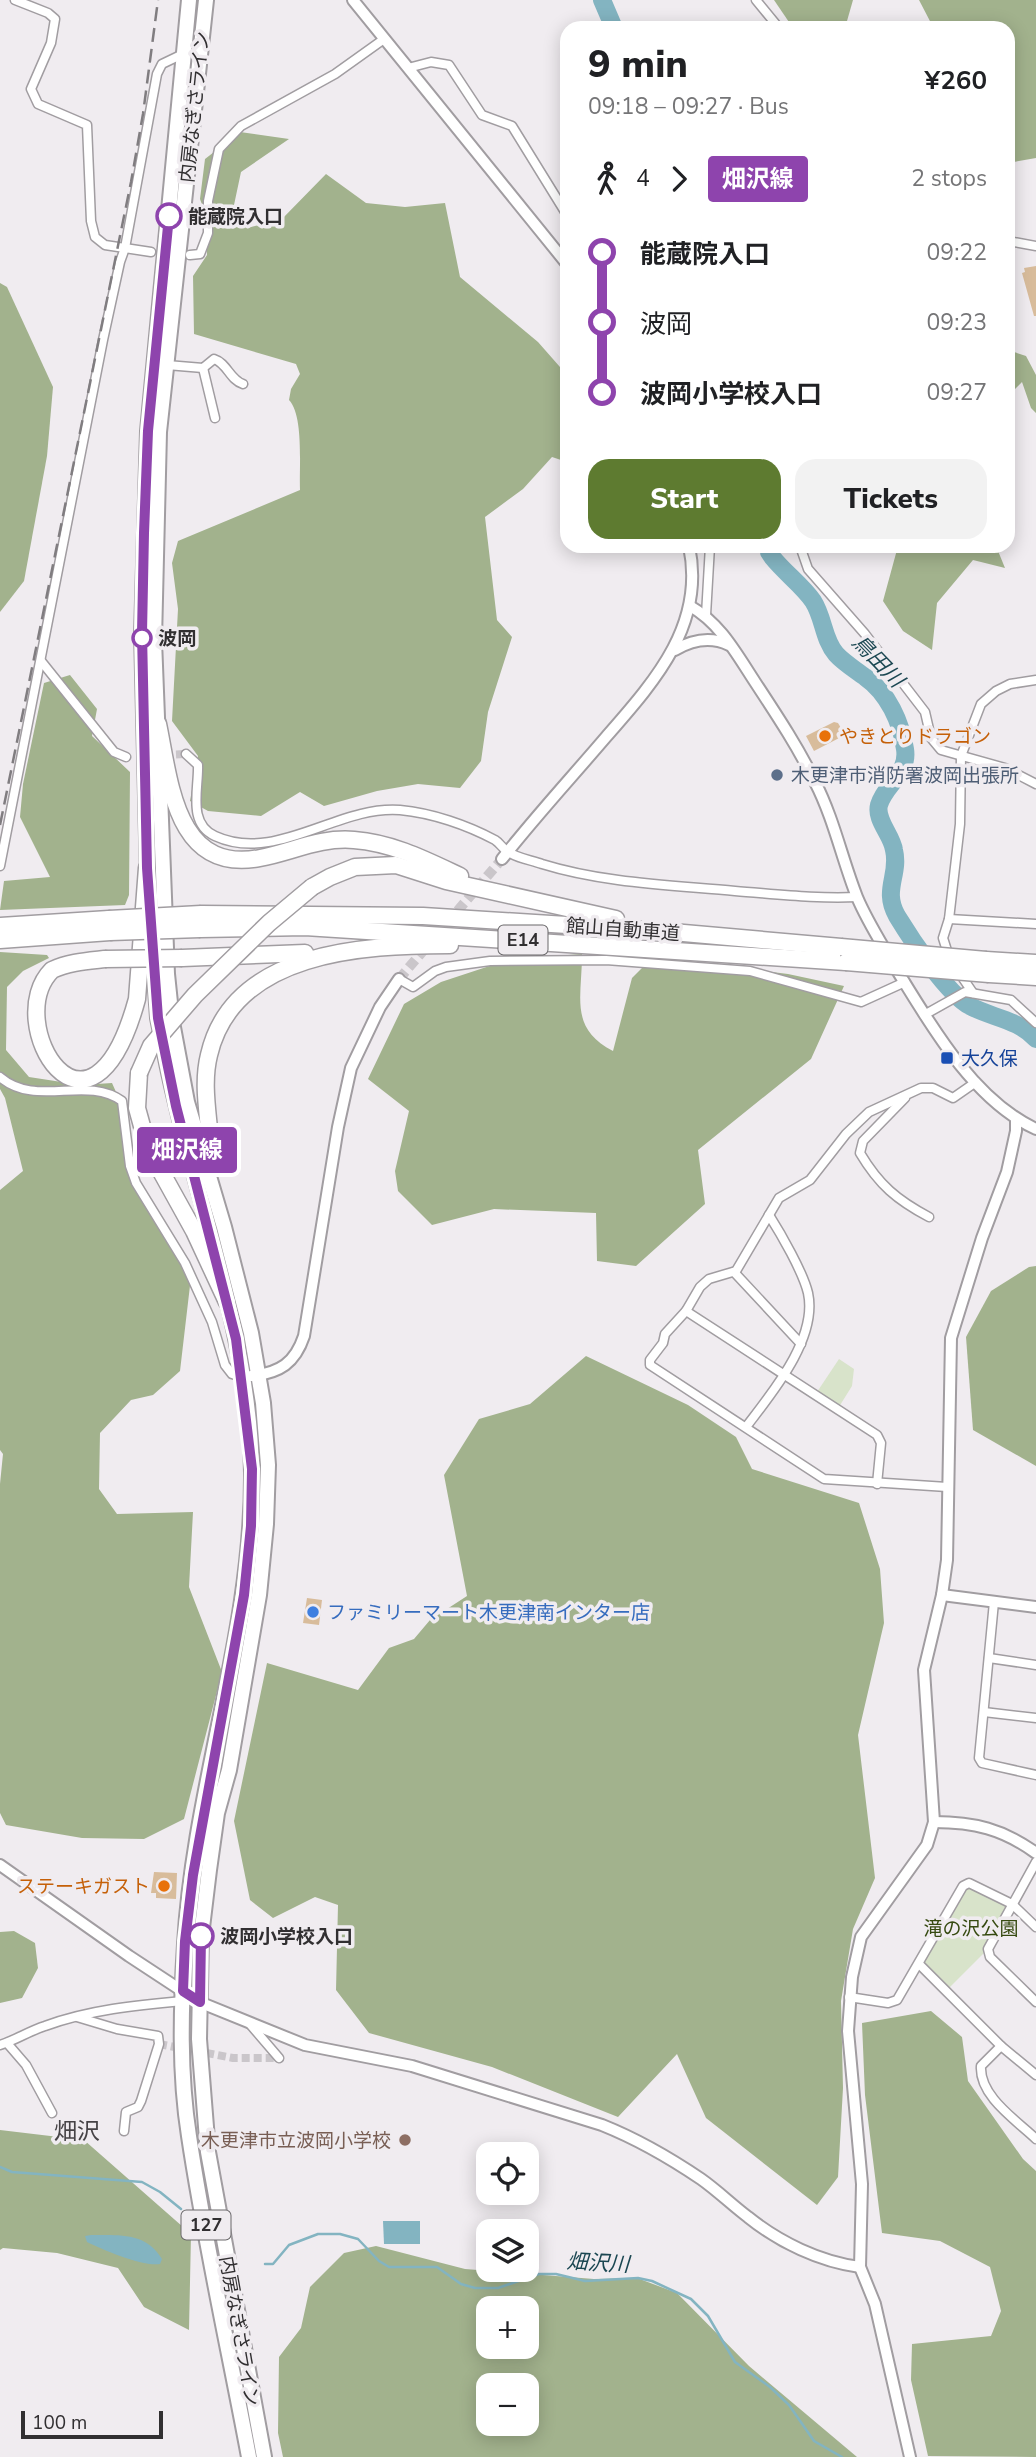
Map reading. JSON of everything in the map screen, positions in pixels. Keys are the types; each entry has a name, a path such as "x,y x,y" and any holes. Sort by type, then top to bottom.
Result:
{"highway":[{"name":"内房なぎさライン","path":"189,0 148,431 142,633 147,868 158,1018 176,1106 227,1301 242,1377 252,1469 248,1562 238,1637 193,1875 185,1941 181,2032 188,2134 249,2457"},
{"name":"内房なぎさライン","path":"206,0 159,432 154,640 167,974 179,1064 233,1261 260,1375 268,1465 266,1524 251,1643 229,1770 217,1813 212,1847 201,1936 200,2002 201,2078 208,2152 264,2457"},
{"path":"158,724 173,801 182,824 198,843 215,854 234,859 257,859 318,841 352,840 379,843 528,900"},
{"path":"227,1301 194,1231 148,1147 137,1108 139,1073 151,1046 174,1018 247,944 312,887 355,867 396,865 446,881 528,900 662,926 820,945"},
{"path":"41,1073 62,1079 86,1076 109,1059 121,1040 137,999 147,868"},
{"name":"館山自動車道","path":"0,940 20,932 109,925 423,916 648,930 820,945 844,955"},
{"name":"館山自動車道","path":"200,922 844,955 987,967 1036,977"},
{"name":"館山自動車道","path":"0,926 20,932"},
{"path":"24,990 35,979 54,969 105,959 237,958 422,945 596,944"},
{"path":"208,1177 210,1140 206,1082 209,1055 219,1029 229,1014 244,994 290,965 374,948"},
{"name":"館山自動車道","path":"987,967 1036,963"}],"street":[{"path":"15,0 48,13 55,19 51,43 31,85 32,95 38,104 87,125 91,221 95,237 106,245 151,252"},
{"path":"353,0 560,255"},
{"path":"756,0 773,21"},
{"path":"190,255 200,254 208,233 208,201 219,149 241,126 335,74 384,39"},
{"path":"0,866 103,340 125,248 157,75 162,64 185,53"},
{"path":"408,68 431,62 449,65 482,115 512,127 560,204"},
{"path":"1015,242 1036,246"},
{"path":"167,365 203,368 214,359 221,361 239,383 243,384"},
{"path":"203,368 215,418"},
{"path":"505,855 643,696 674,651 690,606 693,586 690,553"},
{"path":"706,615 710,553"},
{"path":"802,553 808,569 865,635 925,712 931,738 941,750 1005,768 1036,784"},
{"path":"690,606 706,615 732,646 815,781 837,831 857,897 924,1015 976,1082 1016,1120 1036,1129"},
{"path":"674,651 695,641 707,639 732,646"},
{"path":"41,662 114,752 126,757"},
{"path":"973,993 943,945 949,919 960,824 961,757 981,704 996,691 1010,684 1036,680"},
{"path":"186,754 198,765 195,812 198,820 211,835 234,844 262,844 379,810 400,810 464,826 499,842 505,855"},
{"path":"505,855 585,875 706,888 857,897"},
{"path":"949,919 1036,924"},
{"path":"0,1077 35,1092 102,1090 122,1101 130,1166 136,1183 185,1263 212,1322 225,1364 232,1374 242,1377 260,1375 290,1363 298,1353 304,1336 338,1127 351,1068 367,1031 399,979 413,987 435,971 446,967 491,961 606,960 750,971 861,1002 905,982"},
{"path":"924,1015 965,992 1011,1000 1036,1023"},
{"path":"947,1488 824,1479 650,1366 650,1360 663,1343 665,1334 686,1311 700,1287 709,1279 734,1272 779,1198 810,1180 846,1134 869,1112 905,1098 921,1088 933,1087 953,1098 976,1082"},
{"path":"905,1098 863,1141 860,1153 889,1192 899,1201 929,1217"},
{"path":"910,2457 875,2304 860,2267 862,2184 849,2066 849,1997 862,1937 927,1845 934,1822 924,1670 942,1595 947,1560 951,1338 982,1238 1007,1172 1016,1120"},
{"path":"746,1427 785,1376 806,1328 808,1294 769,1215"},
{"path":"734,1272 801,1344"},
{"path":"686,1311 877,1435 881,1443 877,1484"},
{"path":"942,1595 1036,1607"},
{"path":"994,1602 979,1758 982,1763 1036,1774"},
{"path":"989,1658 1036,1665"},
{"path":"984,1712 1036,1717"},
{"path":"934,1822 964,1822 989,1826 1015,1837 1036,1853"},
{"path":"1036,1862 988,1949 990,1957 1036,2002"},
{"path":"0,1865 183,1996 305,2045 412,2066 602,2125 632,2137 703,2180 750,2219 792,2245 836,2264 860,2267"},
{"path":"849,1997 888,2003 897,2000 963,1886 969,1883 1012,1904 1036,1927"},
{"path":"919,1964 1001,2046 1036,2075"},
{"path":"52,2113 26,2065 3,2044 44,2026 77,2017 183,1996"},
{"path":"77,2017 117,2029 158,2036 159,2044 141,2101 138,2107 126,2112 124,2131"},
{"path":"249,2022 279,2058"},
{"path":"1001,2046 981,2066 980,2072 989,2094 1036,2139"}],"green space":[{"path":"774,0 853,0 847,21 788,21"},
{"path":"919,0 1036,0 1036,158 1015,162 1015,21 930,21"},
{"path":"240,132 289,139 241,172 234,205 247,228 282,219 326,174 366,203 405,207 445,203 460,277 538,342 560,367 560,460 552,457 523,489 485,517 497,620 512,637 488,712 481,761 460,788 418,784 377,791 324,806 300,792 261,816 208,811 190,801 198,756 172,721 178,609 172,563 178,541 300,490 299,429 294,408 289,400 291,389 300,374 296,364 194,334 193,276 207,255 205,213 200,199 205,159"},
{"path":"0,283 7,287 53,387 47,456 24,581 0,612"},
{"path":"1015,352 1026,356 1036,375 1036,413 1031,408 1022,382 1015,389"},
{"path":"896,553 999,553 1005,568 973,560 937,603 932,650 903,631 883,601"},
{"path":"70,675 97,709 92,736 130,772 129,895 125,905 0,910 4,881 50,877 20,817 23,784 44,683"},
{"path":"0,952 47,955 49,958 23,971 7,987 6,1050 29,1077 81,1085 112,1083 120,1101 124,1156 191,1277 180,1371 153,1395 131,1400 100,1433 99,1489 117,1514 193,1512 189,1587 222,1672 184,1819 144,1839 82,1838 6,1825 0,1813 0,1484 3,1454 0,1450 0,1190 23,1171 5,1098 0,1089"},
{"path":"582,954 580,998 584,1022 599,1042 613,1051 632,978 653,957 788,974 844,986 811,1059 698,1150 705,1204 636,1266 597,1261 596,1213 494,1209 432,1225 398,1191 395,1171 409,1111 368,1079 404,1004 441,982 511,959"},
{"path":"1036,1266 1036,1466 973,1430 966,1337 991,1291 1029,1267"},
{"path":"586,1356 688,1405 736,1437 752,1469 859,1503 880,1569 884,1623 858,1735 875,1878 853,1929 841,2001 843,2088 838,2177 817,2205 706,2118 677,2054 618,2117 492,2067 369,2033 336,1990 338,1905 315,1897 273,1918 250,1900 234,1821 267,1663 358,1690 389,1648 414,1639 430,1620 467,1596 444,1475 479,1419 530,1404"},
{"path":"839,1359 854,1369 852,1386 837,1410 815,1395"},
{"name":"滝の沢公園","path":"969,1883 1012,1904 988,1949 947,1990 919,1964"},
{"path":"14,1931 35,1943 38,1968 22,1998 0,2003 0,1932"},
{"path":"931,2011 962,2037 968,2081 1023,2159 1036,2171 1036,2457 928,2456 911,2380 912,2344 991,2336 1001,2311 990,2267 940,2241 882,2233 865,2095 862,2023"},
{"path":"0,2130 84,2140 191,2234 189,2330 144,2307 118,2268 57,2253 3,2248 0,2250"},
{"path":"376,2246 476,2270 476,2282 539,2282 539,2275 594,2279 637,2278 677,2293 749,2366 857,2457 283,2457 278,2433 279,2357 301,2328 310,2287 344,2253"}],"water":[{"path":"383,2221 420,2221 420,2244 384,2244"},
{"path":"122,2235 140,2240 156,2250 162,2259 160,2264 153,2264 124,2257 87,2242 85,2236"}],"building":[{"path":"1036,266 1034,316 1022,273 1025,272 1024,268"},
{"name":"やきとりドラゴン","path":"834,722 838,723 845,735 814,751 806,736"},
{"name":"ファミリーマート木更津南インター店","path":"307,1598 322,1600 319,1625 303,1623"},
{"name":"ステーキガスト","path":"154,1872 177,1873 176,1899 156,1898 156,1893 151,1893"}],"waterway":[{"name":"鳥田川","path":"602,0 611,21"},
{"name":"鳥田川","path":"770,553 813,601 836,654 873,684 887,700 900,729 905,758 900,772 882,798 878,811 894,850 891,898 897,916 930,966 961,1000 978,1010 1021,1027 1036,1039"},
{"name":"畑沢川","path":"0,2167 12,2172 142,2182 181,2209"},
{"name":"畑沢川","path":"265,2264 273,2264 289,2245 318,2234 340,2234 358,2239 379,2261 389,2267 437,2267 461,2284 475,2288 498,2288 539,2274 556,2274 585,2281 638,2278 652,2281 691,2299 708,2316 735,2362 770,2387 789,2405 814,2441 842,2457"}],"tunnel":[{"path":"164,755 186,754"},
{"path":"399,979 502,859"},
{"path":"159,2044 233,2058 279,2058"}],"railway":[{"path":"0,825 131,182 158,0"}],"bus line":[{"name":"畑沢線","path":"169,216 148,431 144,533 142,633 147,868 158,1018 176,1106 236,1339 252,1469 251,1526 244,1595 231,1675 213,1757 185,1941 183,1991 200,2002 201,1936"}],"place":[{"name":"能蔵院入口","path":"169,216"},
{"name":"波岡","path":"142,638"},
{"name":"やきとりドラゴン","path":"825,736"},
{"name":"木更津市消防署波岡出張所","path":"777,775"},
{"name":"大久保","path":"947,1058"},
{"name":"ファミリーマート木更津南インター店","path":"313,1612"},
{"name":"ステーキガスト","path":"164,1886"},
{"name":"波岡小学校入口","path":"201,1936"},
{"name":"木更津市立波岡小学校","path":"405,2140"}],"district":[{"name":"畑沢","path":"77,2131"}]}
